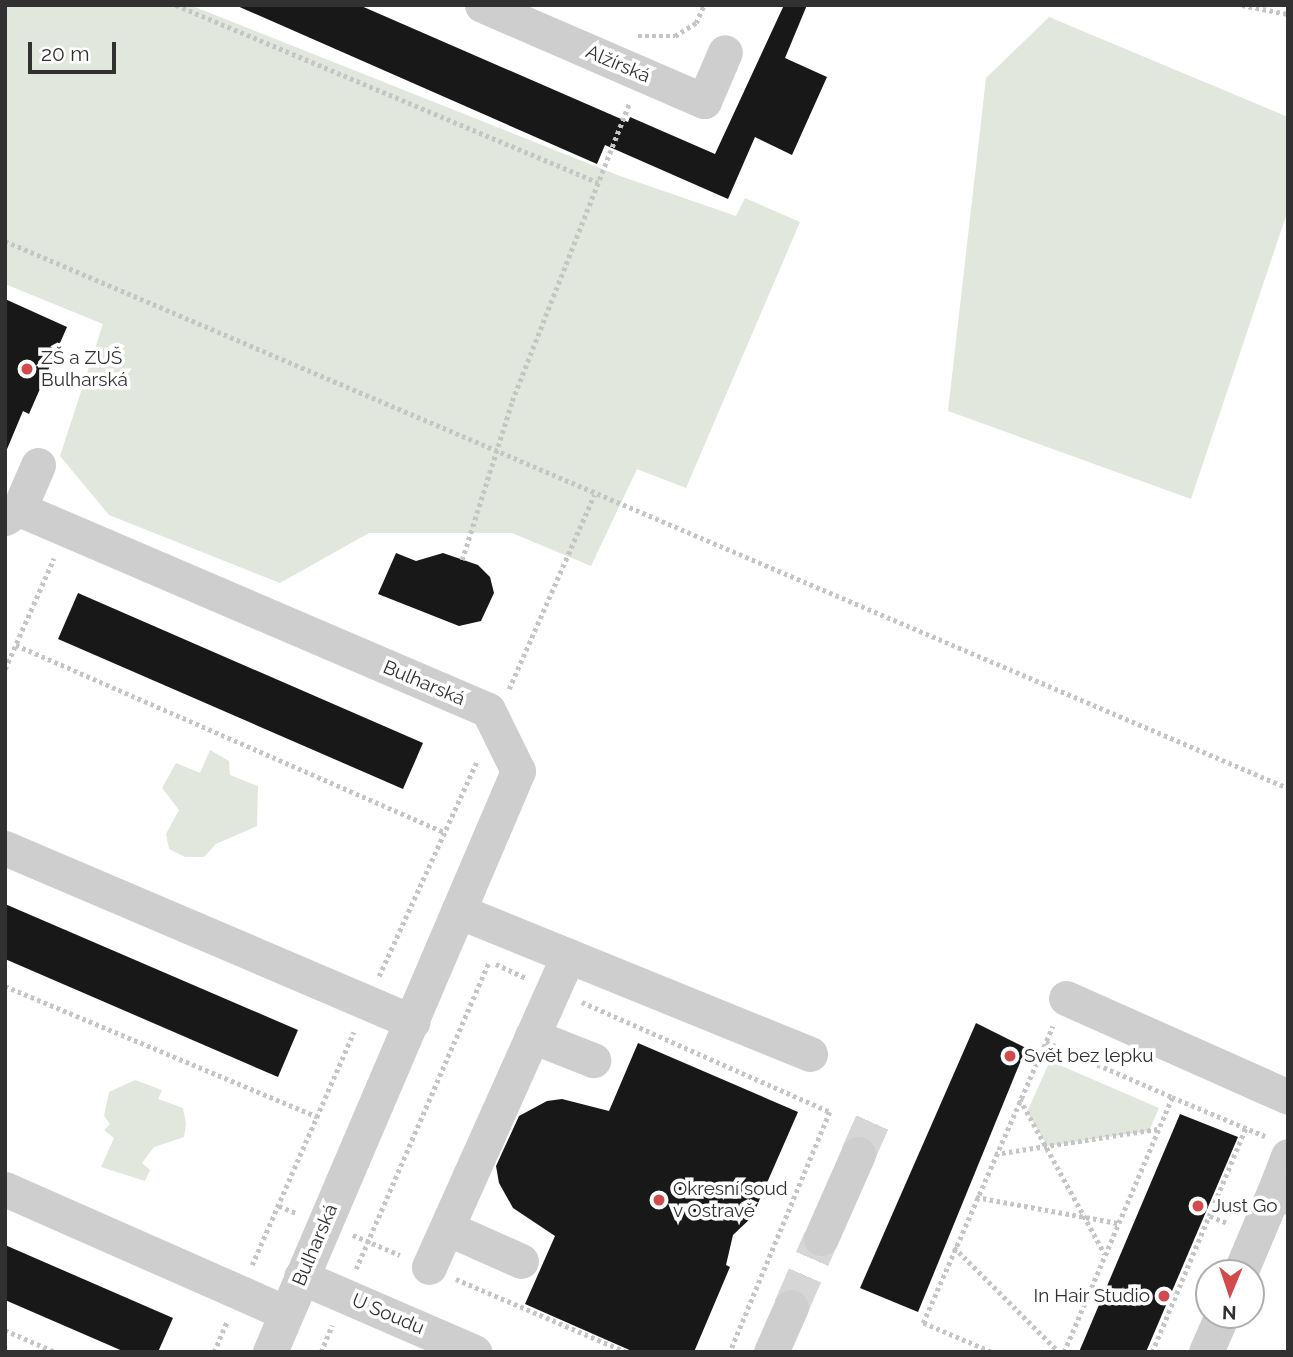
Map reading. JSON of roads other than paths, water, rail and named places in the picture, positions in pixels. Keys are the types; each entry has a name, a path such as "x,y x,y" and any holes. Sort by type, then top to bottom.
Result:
{"street":[{"name":"Alžírská","path":"482,5 704,102 725,51"},
{"path":"35,519 38,465"},
{"name":"Bulharská","path":"35,519 488,710 496,720 518,771 270,1352"},
{"path":"5,848 411,1022"},
{"path":"451,927 568,956 810,1054"},
{"path":"429,1267 568,956"},
{"path":"1066,998 1288,1097"},
{"path":"532,1036 593,1060"},
{"path":"821,1238 858,1154"},
{"path":"1247,1259 1281,1194 1288,1156"},
{"path":"5,1189 286,1313"},
{"path":"447,1228 521,1261"},
{"name":"U Soudu","path":"302,1277 474,1352"},
{"path":"771,1352 791,1307"},
{"path":"1206,1352 1216,1329"}],"tunnel":[{"path":"858,1154 878,1109"},
{"path":"791,1307 821,1238"}],"place":[{"name":"ZŠ a ZUŠ Bulharská","path":"27,369"},
{"name":"Svět bez lepku","path":"1010,1056"},
{"name":"Okresní soud v Ostravě","path":"659,1200"},
{"name":"Just Go","path":"1198,1206"},
{"name":"In Hair Studio","path":"1164,1296"}]}
